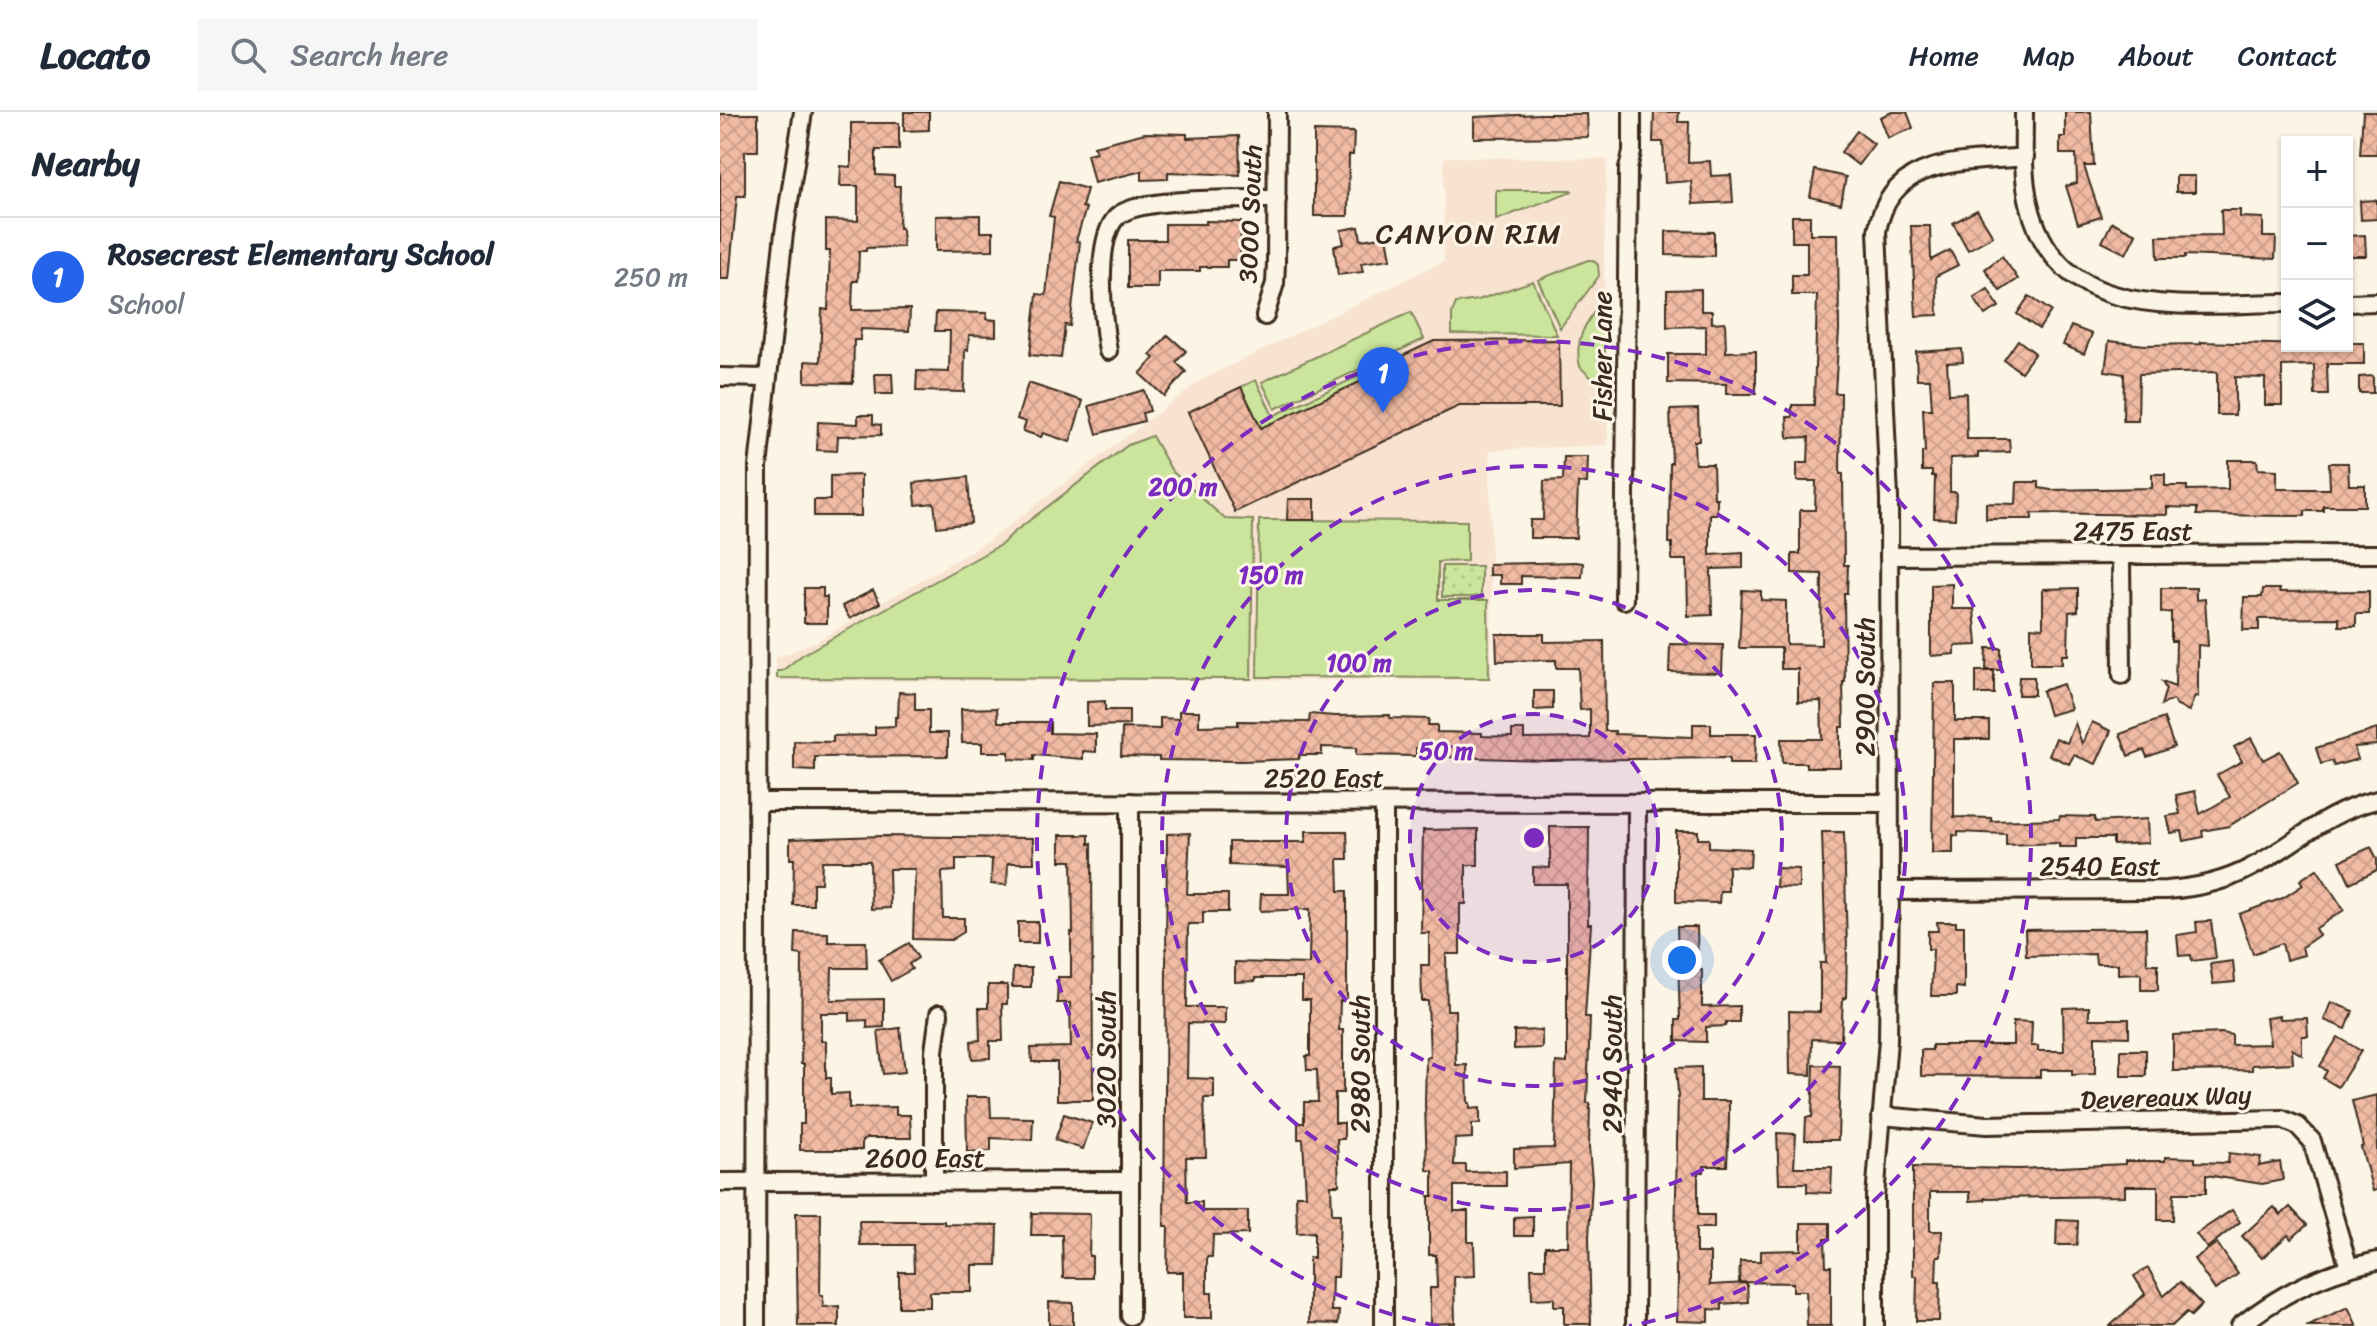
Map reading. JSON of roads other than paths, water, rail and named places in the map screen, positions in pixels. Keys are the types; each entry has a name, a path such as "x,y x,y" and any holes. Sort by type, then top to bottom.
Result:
{"street":[{"path":"756,1326 758,467 784,233 803,112"},
{"name":"3000 South","path":"1265,316 1275,283 1277,112"},
{"name":"Fisher Lane","path":"1624,600 1628,169 1632,152 1632,112"},
{"path":"2024,112 2029,206 2046,245 2073,275 2109,295 2147,303 2281,303"},
{"name":"2900 South","path":"1875,1326 1875,1197 1888,1030 1890,891 1889,556 1876,243 1879,218 1894,191 1920,171 1957,163 2025,157"},
{"path":"1108,351 1101,290 1106,236 1117,216 1136,208 1160,205 1277,199"},
{"path":"2353,303 2377,302"},
{"path":"720,377 766,378"},
{"name":"2475 East","path":"1889,556 2377,554"},
{"path":"2121,555 2122,675"},
{"name":"2540 East","path":"1890,891 2184,888 2217,881 2249,869 2332,815 2377,800"},
{"name":"2520 East","path":"759,802 1889,803"},
{"name":"3020 South","path":"1130,802 1130,1316"},
{"name":"2980 South","path":"1384,803 1384,1326"},
{"name":"2940 South","path":"1635,1326 1637,803"},
{"path":"934,1182 934,1051 939,1014"},
{"name":"Devereaux Way","path":"1881,1116 1987,1125 2274,1117 2291,1121 2306,1133 2316,1151 2349,1268"},
{"name":"2600 East","path":"720,1182 1130,1181"},
{"path":"2240,1326 2298,1288 2349,1268 2377,1261"}],"place":[{"name":"Rosecrest Elementary School","path":"1383,413"}],"district":[{"name":"CANYON RIM","path":"1469,233"}]}
